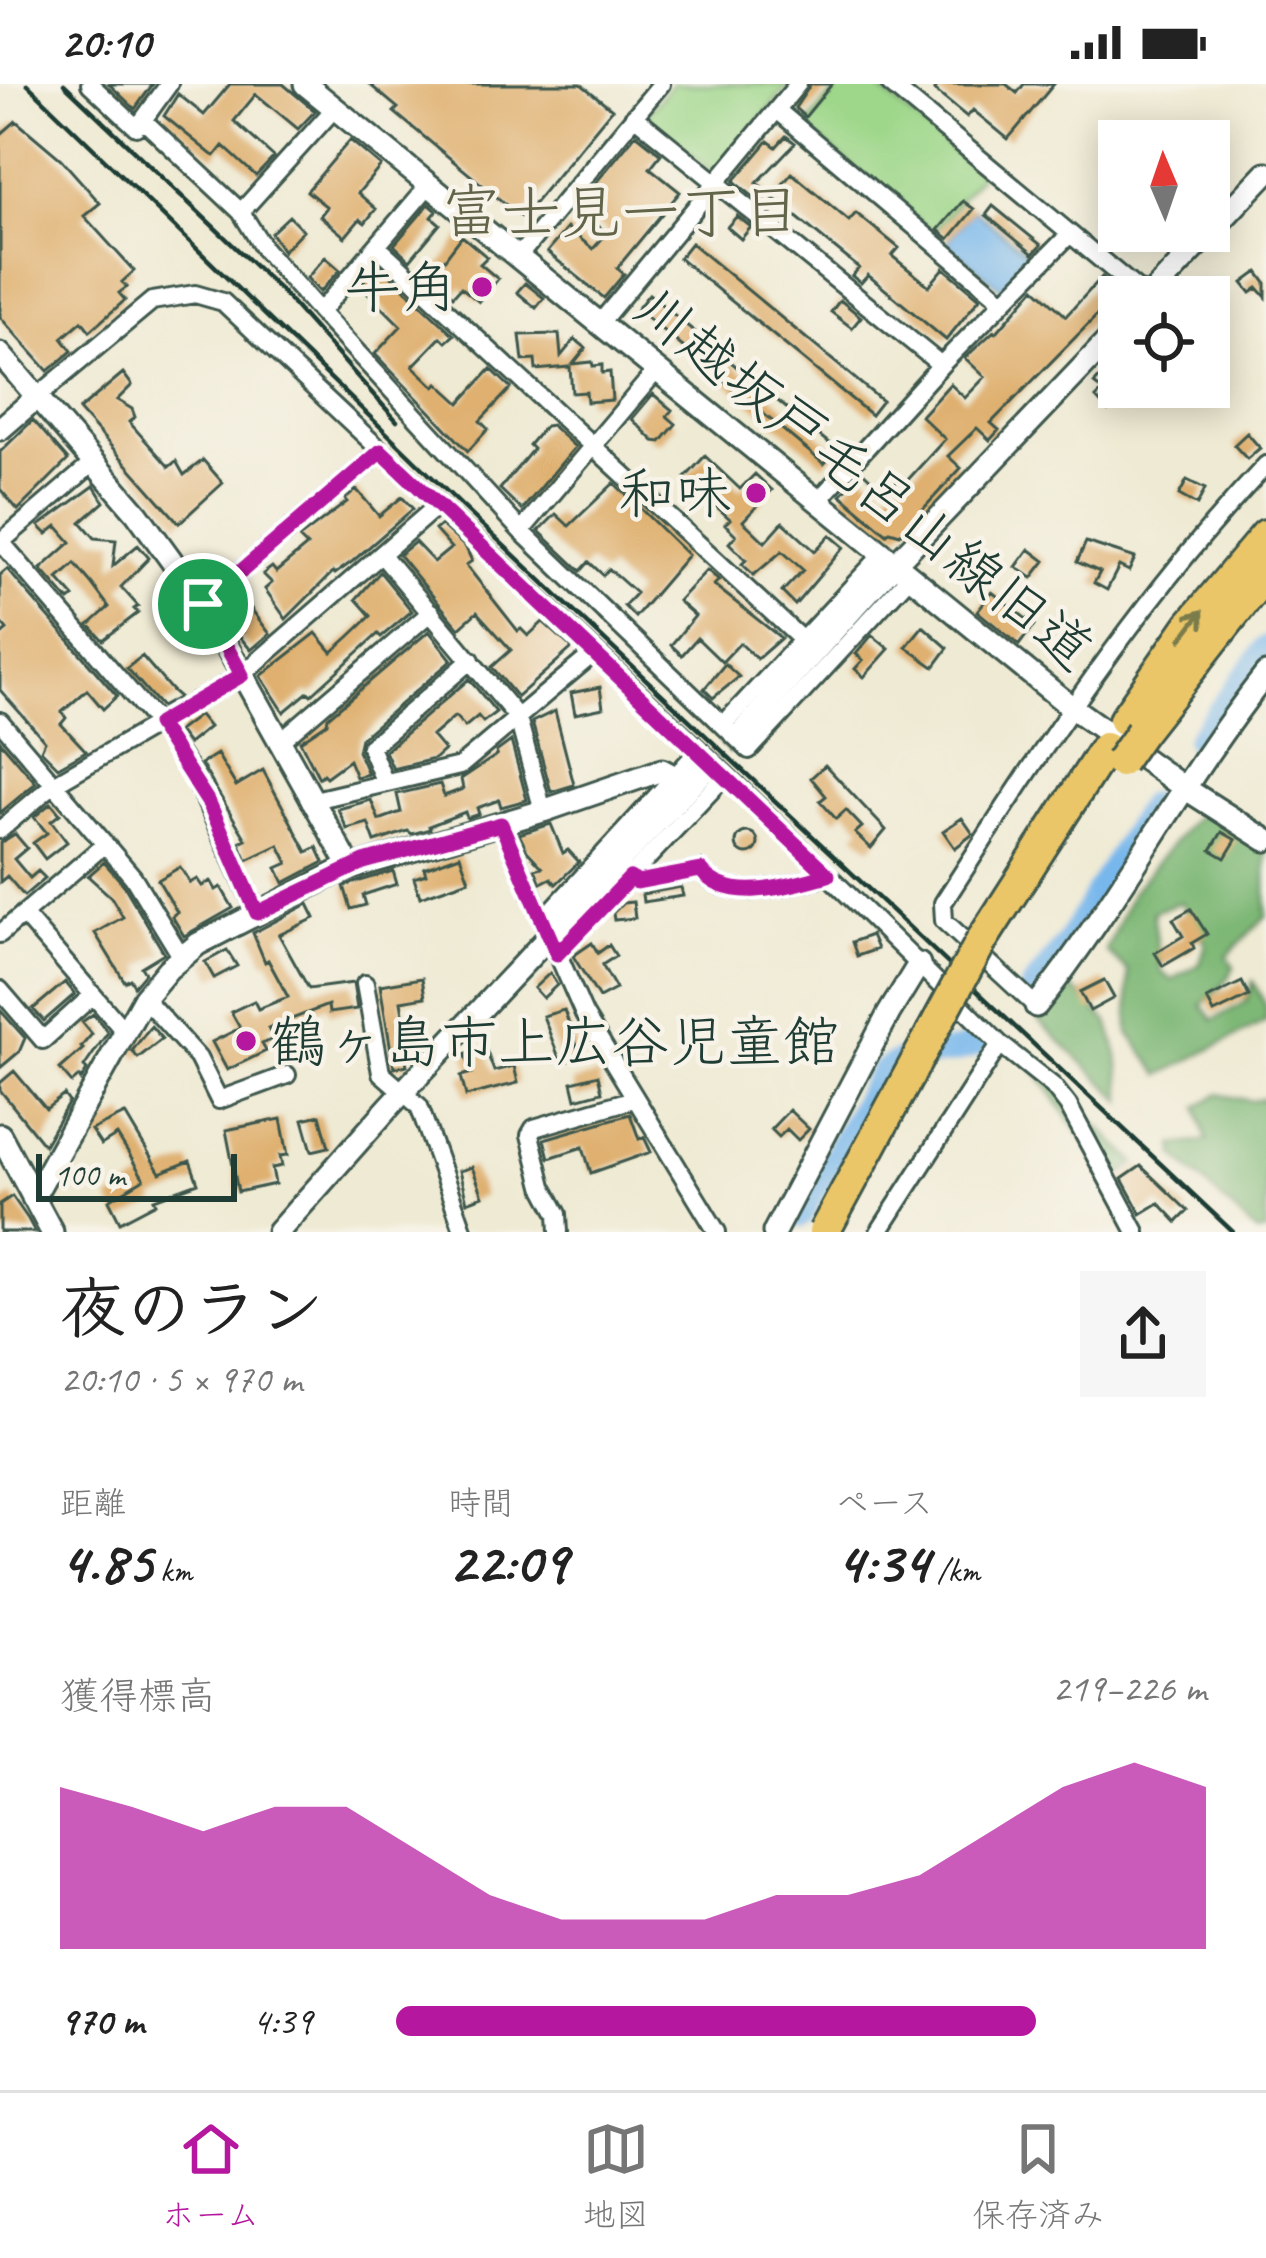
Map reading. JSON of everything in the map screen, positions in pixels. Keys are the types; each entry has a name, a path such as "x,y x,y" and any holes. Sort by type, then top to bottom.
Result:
{"highway":[{"path":"824,1232 991,946 1132,726 1191,624 1266,536"},
{"path":"1132,726 1266,573"},
{"path":"846,1232 991,946"}],"street":[{"path":"91,84 136,127 170,84"},
{"name":"川越坂戸毛呂山線旧道","path":"305,84 1070,706 1266,840"},
{"path":"518,257 661,84"},
{"path":"599,324 798,84"},
{"path":"890,84 910,90 1122,276"},
{"path":"241,212 334,109"},
{"path":"777,110 1004,301"},
{"path":"634,116 941,365"},
{"path":"142,120 241,212 265,249 320,312 521,531 732,729"},
{"path":"1167,276 1266,173"},
{"path":"320,312 429,185"},
{"path":"817,502 1070,233"},
{"path":"377,246 802,640"},
{"path":"0,429 152,301 196,294 223,302 1000,1044 1053,1086 1068,1105 1136,1232"},
{"path":"732,729 895,566 1098,351"},
{"path":"0,354 160,542 203,604 350,868"},
{"path":"521,531 656,371"},
{"path":"203,604 381,451"},
{"path":"93,463 1,542 158,724 210,805 257,913"},
{"path":"1266,465 1196,542 1070,706 944,903 944,921 1036,1006 1082,948 1183,787 1266,674"},
{"path":"0,830 54,784 242,675 438,506"},
{"path":"382,555 518,718 543,811"},
{"path":"732,729 802,640 895,566"},
{"path":"278,743 431,612"},
{"path":"310,801 460,766 594,653"},
{"path":"386,783 370,747 471,660"},
{"path":"0,721 133,877 181,956"},
{"path":"550,937 674,777 710,765"},
{"path":"550,937 630,878 710,765"},
{"path":"278,1232 710,765"},
{"path":"33,1198 144,998 181,956 350,868 662,770 674,777"},
{"path":"501,824 584,1014 716,1232"},
{"path":"0,934 105,844"},
{"path":"630,878 637,882 701,870 709,881 739,890 786,886 828,875"},
{"path":"23,914 125,1032"},
{"path":"774,1232 919,964"},
{"path":"364,984 381,1073 418,1106 464,1232"},
{"path":"0,990 43,1040 93,995"},
{"path":"144,998 198,1058 219,1100 287,1075"},
{"path":"879,1232 1000,1044"},
{"path":"559,1232 558,1214 543,1186 530,1135 534,1128 634,1099"},
{"path":"0,1135 52,1232"}],"green space":[{"path":"672,84 790,84 718,171 712,172 648,118"},
{"path":"841,84 874,84 981,174 932,233 805,127"},
{"path":"1201,810 1266,851 1266,916 1227,956 1234,967 1202,1005 1213,1020 1246,1002 1253,982 1266,1006 1266,1021 1160,1075 1129,1033 1128,971 1106,951 1132,892","holes":["1181,902 1206,944 1200,964 1172,980 1161,972 1153,912"]},
{"path":"1073,989 1108,1022 1118,1055 1123,1101 1038,1020"},
{"path":"1023,1052 1136,1163 1113,1182"},
{"path":"1218,1094 1252,1101 1266,1098 1266,1232 1256,1232 1176,1156 1174,1145 1207,1141 1198,1107"}],"water":[{"path":"973,209 1032,257 1004,291 946,243"}],"building":[{"path":"109,84 153,84 135,109"},
{"path":"230,84 283,84 315,111 298,129 256,94 234,121 274,157 256,176 223,146 212,155 164,116 178,94 204,115"},
{"path":"369,84 581,84 612,109 522,218 394,112 398,108"},
{"path":"811,84 832,84 805,117 795,108"},
{"path":"939,84 1006,84 1017,93 1024,84 1054,84 1008,139 973,110 967,117 934,90"},
{"path":"16,121 61,159 100,203 84,216 134,271 122,282 127,287 119,293 125,300 90,331 82,321 62,338 72,351 48,371 0,317 0,135"},
{"path":"636,134 661,154 650,168 680,192 617,268 624,274 604,298 547,252 567,228 593,249 607,233 575,208"},
{"path":"786,136 795,143 757,183 769,193 761,203 734,181 768,141 776,147"},
{"path":"350,140 381,166 358,193 376,209 345,237 320,216 327,207 307,191"},
{"path":"792,173 849,221 856,213 899,248 892,256 929,286 944,268 980,298 946,340 868,275 861,283 852,276 859,268 772,197"},
{"path":"963,201 974,209 949,239 938,230"},
{"path":"429,204 437,211 432,217 440,224 410,260 394,245"},
{"path":"993,206 1041,245 1033,254 986,215"},
{"path":"289,216 303,230 283,251 271,233"},
{"path":"737,216 751,227 741,239 727,227"},
{"path":"462,236 487,257 480,264 498,279 479,302 461,287 453,296 431,277"},
{"path":"691,243 882,401 871,415 679,258"},
{"path":"325,257 340,270 320,292 307,278"},
{"path":"378,264 454,335 446,342 441,337 413,366 435,387 438,383 460,403 491,369 511,388 480,421 488,429 468,451 375,354 401,326 360,285"},
{"path":"1258,272 1266,283 1266,297 1258,288 1251,293 1243,283"},
{"path":"1098,281 1098,314 991,423 999,430 990,440 977,428 948,456 961,468 900,534 887,534 841,495 862,471 886,493 899,479 904,484 945,439 921,416 950,384 965,398 985,377 965,358 996,333 1035,288 1066,316"},
{"path":"525,283 544,298 536,308 517,292"},
{"path":"649,294 837,450 824,464 637,309"},
{"path":"840,300 861,317 852,328 831,312"},
{"path":"559,334 561,356 575,339 586,348 573,364 592,362 602,365 602,373 610,372 612,400 587,402 586,392 572,393 570,367 536,370 535,360 523,361 520,335"},
{"path":"123,373 132,385 117,400 132,409 135,417 129,422 169,467 176,461 184,475 203,460 223,483 179,523 79,410"},
{"path":"653,394 672,410 667,416 676,424 661,442 632,419"},
{"path":"33,420 68,460 18,510 0,489 0,452"},
{"path":"551,425 575,447 522,510 500,489 533,449 529,445"},
{"path":"1247,433 1260,448 1247,459 1234,445"},
{"path":"705,456 740,489 755,474 772,490 743,521 765,542 783,522 815,551 830,535 844,547 795,605 782,592 803,570 782,551 754,575 729,543 736,535 725,524 730,519 685,478"},
{"path":"1187,480 1205,489 1197,505 1179,495"},
{"path":"614,483 688,555 635,617 624,606 636,593 609,569 603,575 589,562 581,571 539,531 556,514 569,526"},
{"path":"94,486 104,502 81,522 95,538 116,540 113,566 138,545 149,558 121,587 138,606 134,609 138,613 103,640 89,625 109,607 75,564 58,579 74,597 69,601 41,569 71,542 57,526 47,534 39,526"},
{"path":"356,489 379,516 402,497 413,509 353,561 333,572 286,619 265,589 272,583 263,574 272,567 276,572 307,546 299,538 347,502"},
{"path":"441,525 466,548 472,561 466,565 518,631 528,636 543,622 572,648 517,697 492,667 511,650 477,612 459,628 399,555 415,542 434,562 451,548 435,530"},
{"path":"1086,542 1135,558 1129,571 1119,566 1107,590 1094,583 1100,572 1077,562"},
{"path":"1029,549 1045,561 1032,578 1016,567"},
{"path":"7,569 117,696 103,709 87,690 62,712 66,718 61,724 86,751 58,767 41,750 45,741 0,690 0,636 7,630 0,622 0,575"},
{"path":"707,570 719,580 714,585 781,638 757,659 740,643 722,662 697,638 682,655 671,645 695,616 678,601"},
{"path":"380,572 412,611 284,712 261,676 316,633 332,652 371,616 356,599"},
{"path":"992,592 1034,625 1019,645 977,611"},
{"path":"240,594 270,634 251,650 223,609"},
{"path":"923,626 948,648 934,667 906,647"},
{"path":"429,631 452,660 361,738 358,751 368,774 356,777 349,760 319,778 300,741 327,723 328,717"},
{"path":"872,635 889,649 864,677 855,669 863,660 856,654"},
{"path":"142,656 179,697 161,707 127,668"},
{"path":"725,664 739,677 713,698 704,689"},
{"path":"469,679 496,712 483,722 478,716 465,727 455,716 432,736 444,750 434,759 393,769 385,751"},
{"path":"600,687 603,708 575,714 571,693"},
{"path":"555,711 574,785 551,792 532,722"},
{"path":"199,715 209,727 188,744 178,731"},
{"path":"0,741 36,783 0,813"},
{"path":"511,741 527,800 501,807 499,800 477,808 479,814 467,818 465,812 430,829 375,842 368,823 347,829 338,809 371,800 379,820 401,812 397,794 440,784 444,796 463,789 461,779"},
{"path":"217,754 236,786 263,770 307,852 317,847 324,862 284,883 277,868 288,863 279,845 247,860 239,842 246,839 201,764"},
{"path":"825,765 886,830 871,848 855,833 862,827 846,810 836,819 820,801 826,796 811,778"},
{"path":"51,803 60,814 51,821 67,842 45,859 33,843 47,833 34,817"},
{"path":"962,818 973,834 955,848 943,831"},
{"path":"551,824 563,853 568,850 579,862 556,884 551,878 541,883 535,869 542,867 519,834"},
{"path":"747,832 758,843 747,854 736,843"},
{"path":"1222,832 1236,840 1225,858 1211,850"},
{"path":"15,834 27,848 14,859 30,878 38,871 45,878 24,896 7,876 0,882 0,843"},
{"path":"460,855 469,880 420,897 414,878 426,874 424,868"},
{"path":"104,862 123,884 164,953 141,967 145,973 134,986 130,979 125,982 95,933 123,917 111,897 88,876"},
{"path":"180,867 190,883 197,879 202,886 211,881 216,890 221,887 233,908 184,936 172,916 177,912 158,880"},
{"path":"393,871 397,884 363,895 366,905 351,909 344,886"},
{"path":"681,887 683,896 643,902 642,894"},
{"path":"633,902 635,918 614,920 613,913 623,903"},
{"path":"308,904 315,918 279,935 309,989 353,983 357,1009 329,1013 328,1005 268,1028 273,1039 262,1044 266,1051 227,1070 212,1042 240,1028 231,1012 254,1001 258,1009 288,997 253,933"},
{"path":"1191,909 1207,934 1192,943 1194,948 1163,966 1155,953 1183,936 1173,919"},
{"path":"871,935 877,949 857,956 852,942"},
{"path":"592,943 598,953 609,945 616,956 602,965 616,989 599,998 573,956"},
{"path":"227,950 237,966 214,978 205,962"},
{"path":"550,973 557,985 543,998 534,988"},
{"path":"422,978 425,997 401,1001 406,1032 420,1030 423,1045 404,1048 407,1065 394,1068 380,985"},
{"path":"1104,980 1114,998 1090,1011 1080,992"},
{"path":"65,982 75,994 44,1021 33,1009"},
{"path":"1242,982 1249,996 1214,1013 1207,999"},
{"path":"0,1010 25,1038 19,1052 0,1068"},
{"path":"564,1010 581,1057 561,1063 543,1016"},
{"path":"93,1014 108,1032 84,1067 81,1080 72,1083 60,1069 92,1034 82,1022"},
{"path":"151,1026 162,1039 138,1058 132,1051"},
{"path":"485,1047 494,1071 514,1066 518,1083 466,1096 461,1076 472,1073 465,1054"},
{"path":"14,1071 46,1109 64,1095 69,1102 44,1145 0,1090 0,1083"},
{"path":"598,1075 602,1092 576,1099 572,1082"},
{"path":"789,1110 809,1129 798,1140 787,1129 779,1137 771,1129"},
{"path":"125,1114 160,1173 190,1161 198,1183 154,1199 156,1203 120,1222 109,1200 144,1179 117,1135 101,1145 91,1130"},
{"path":"630,1114 639,1139 644,1137 651,1152 591,1173 583,1147 549,1158 544,1139"},
{"path":"320,1115 329,1147 312,1151 303,1119"},
{"path":"281,1119 288,1155 280,1156 282,1166 272,1168 275,1184 238,1192 226,1130"},
{"path":"1141,1166 1188,1211 1177,1222 1159,1203 1141,1214 1122,1179"},
{"path":"472,1167 483,1196 467,1202 459,1171"},
{"path":"12,1196 35,1232 0,1232 0,1204"}],"waterway":[{"path":"1197,740 1266,648"},
{"path":"1031,990 1068,942 1150,804"},
{"path":"801,1216 880,1073 903,1061 981,1042"}],"tunnel":[{"path":"706,769 741,733"}],"railway":[{"path":"27,84 463,507 1233,1232"},
{"path":"64,84 280,290 397,421"}],"place":[{"name":"牛角","path":"482,287"},
{"name":"和味","path":"756,493"},
{"name":"鶴ヶ島市上広谷児童館","path":"246,1041"}],"district":[{"name":"富士見一丁目","path":"621,211"}],"route":[{"path":"381,451 828,875 786,886 739,890 709,881 701,870 637,882 630,878 557,954 501,824 364,862 257,913 210,805 158,724 242,675 203,604 381,451"}]}
